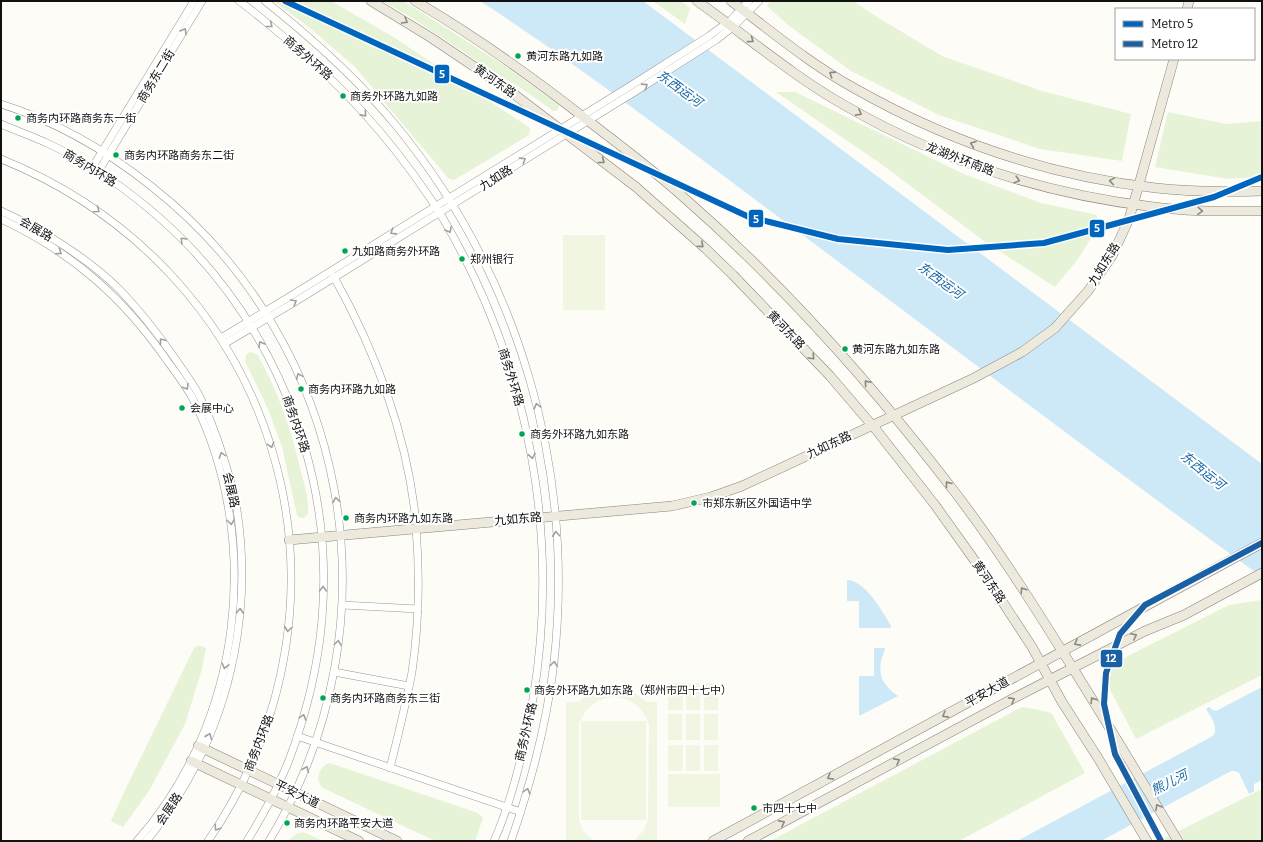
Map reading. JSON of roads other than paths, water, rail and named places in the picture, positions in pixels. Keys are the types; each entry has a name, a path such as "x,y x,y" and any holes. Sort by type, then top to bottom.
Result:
{"main road":[{"name":"黄河东路","path":"371,1 430,36 512,92 636,187 706,249 830,376 870,423 950,525 1004,604 1147,841"},
{"name":"黄河东路","path":"415,1 441,16 520,69 651,169 722,232 847,360 892,412 954,491 1028,596 1121,745 1178,841"},
{"name":"龙湖外环南路","path":"697,1 811,84 843,105 919,144 975,166 1002,175 1077,195 1154,208 1203,211 1262,211"},
{"name":"龙湖外环南路","path":"731,1 828,72 853,88 910,118 981,148 1015,159 1081,176 1136,185 1203,192 1262,191"},
{"name":"九如东路","path":"1136,185 1167,60"},
{"name":"九如东路","path":"289,537 555,513 671,500 709,491 740,481 870,423 970,376 1019,347 1050,323 1073,303 1092,275 1106,253 1130,204 1174,60"},
{"name":"平安大道","path":"712,841 1262,543"},
{"name":"平安大道","path":"748,841 1073,668 1145,631 1184,615 1262,573"},
{"name":"平安大道","path":"201,748 397,841"},
{"name":"平安大道","path":"194,762 358,841"}],"street":[{"name":"商务东二街","path":"95,170 194,1"},
{"name":"商务东二街","path":"105,153 202,1"},
{"name":"商务外环路","path":"239,1 293,44 333,80 386,138 437,209 466,261 508,363 528,438 536,480 540,514 543,583 539,660 527,732 506,807 494,841"},
{"name":"商务外环路","path":"265,1 321,47 362,88 398,128 430,171 450,201 480,254 495,285 523,358 544,435 552,478 558,577 557,619 554,662 542,735 521,812 511,841"},
{"name":"九如路","path":"744,11 750,1"},
{"name":"九如路","path":"267,315 585,118 716,40 744,11 759,1"},
{"name":"九如路","path":"609,104 709,36 730,25"},
{"path":"1,104 58,127 105,153 141,178 195,224 226,259 267,315 295,366 317,419 331,472 340,532 342,554 341,623 328,701 307,767 296,793 269,841"},
{"name":"商务内环路","path":"1,124 50,144 95,170 149,208 181,238 215,276 250,324 278,374 299,426 311,470 321,534 323,575 322,621 310,690 289,760 271,799 247,841"},
{"name":"商务内环路","path":"1,159 36,173 73,194 105,215 154,256 179,283 202,312 222,341 248,388 268,436 281,482 291,551 290,618 284,656 272,710 259,748 242,785 208,841"},
{"name":"九如路","path":"222,341 334,277 437,209"},
{"name":"会展路","path":"1,211 21,220 80,257 118,289 163,341 199,395 218,439 235,497 239,533 241,589 240,620 234,661 225,695 201,748 168,812 146,841"},
{"name":"会展路","path":"1,219 64,255 86,271 122,303 157,345 183,383 192,398 211,442 227,499 233,548 234,596 227,660 201,748"},
{"path":"334,277 371,349 392,405 410,475 416,525 418,550 418,609 416,636 409,686 390,768"},
{"path":"342,605 418,609"},
{"path":"334,672 409,686"},
{"path":"297,736 521,812"},
{"name":"会展路","path":"137,841 194,762"}],"water":[{"name":"东西运河","path":"480,1 643,1 1262,464 1262,577 1073,438 622,100"},
{"path":"847,580 854,581 867,591 878,605 891,628 859,628 859,601 847,601"},
{"path":"874,648 885,648 880,670 881,675 885,684 898,696 859,715 859,676 874,676"},
{"name":"熊儿河","path":"1262,687 1262,780 1254,784 1254,791 1249,794 1239,773 1231,771 1101,841 1017,841 1213,736 1215,733 1215,726 1206,709 1209,707 1214,711 1218,710"}],"metro line":[{"name":"5","path":"285,1 749,217 838,239 948,250 1044,243 1214,197 1262,177"},
{"name":"12","path":"1161,841 1115,754 1104,704 1106,673 1120,634 1145,605 1262,543"}],"place":[{"name":"黄河东路九如路","path":"518,56"},
{"name":"商务外环路九如路","path":"343,96"},
{"name":"商务内环路商务东一街","path":"18,118"},
{"name":"商务内环路商务东二街","path":"116,155"},
{"name":"九如路商务外环路","path":"345,251"},
{"name":"郑州银行","path":"462,259"},
{"name":"黄河东路九如东路","path":"845,349"},
{"name":"商务内环路九如路","path":"301,389"},
{"name":"会展中心","path":"182,408"},
{"name":"商务外环路九如东路","path":"522,434"},
{"name":"市郑东新区外国语中学","path":"694,503"},
{"name":"商务内环路九如东路","path":"346,518"},
{"name":"商务外环路九如东路（郑州市四十七中）","path":"527,690"},
{"name":"商务内环路商务东三街","path":"323,698"},
{"name":"市四十七中","path":"754,808"},
{"name":"商务内环路平安大道","path":"287,823"}]}
